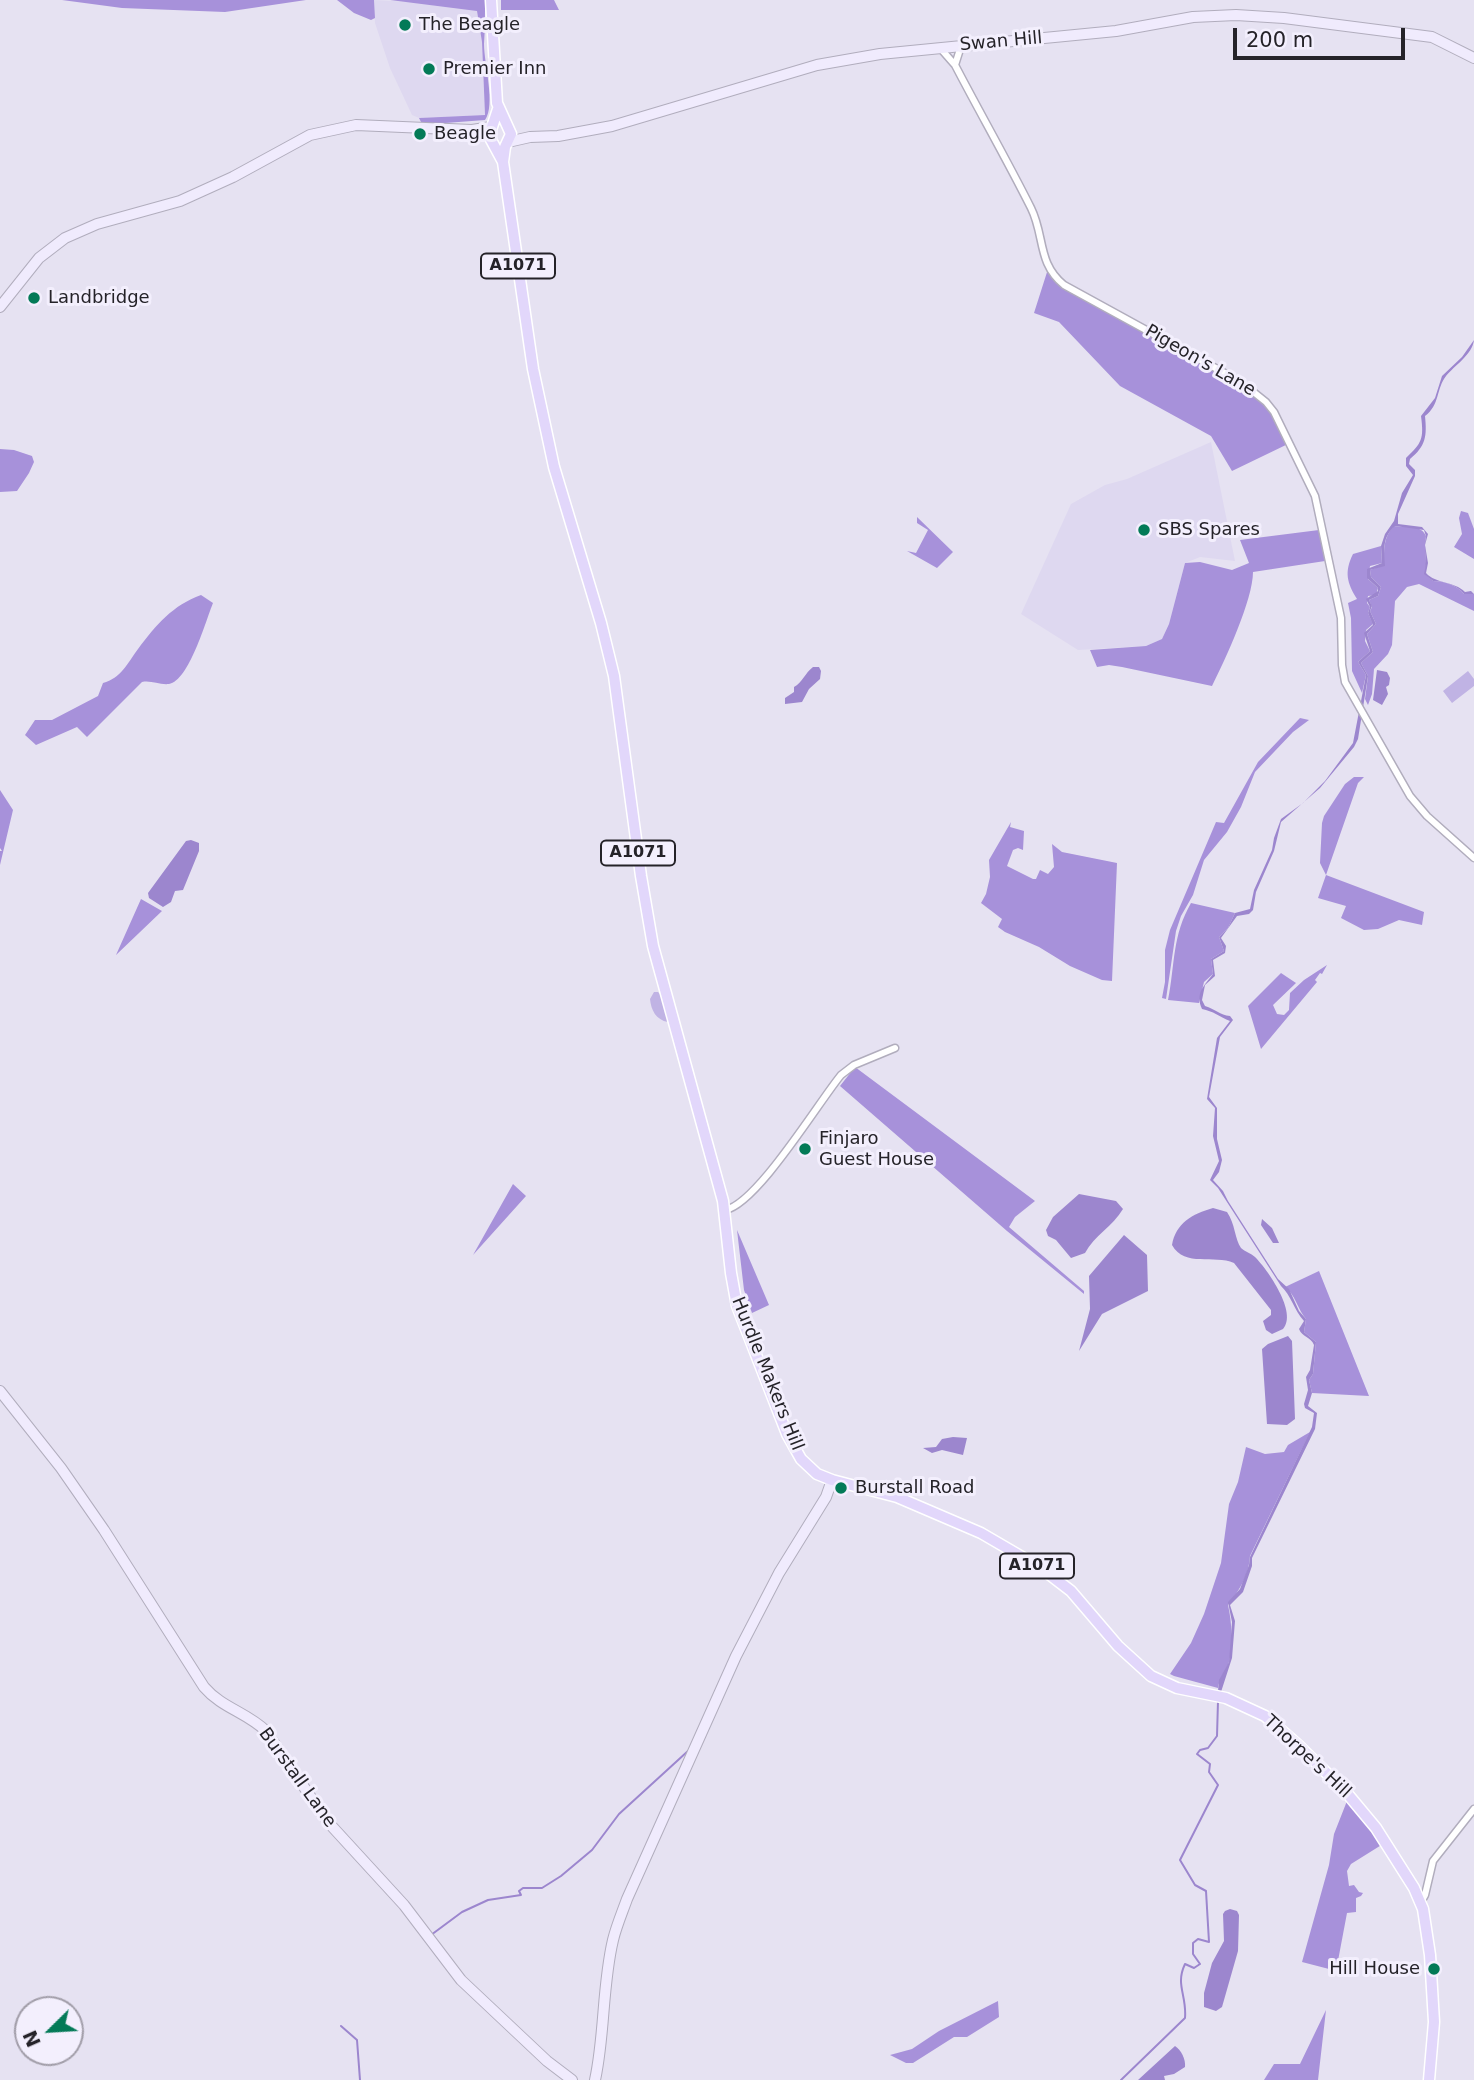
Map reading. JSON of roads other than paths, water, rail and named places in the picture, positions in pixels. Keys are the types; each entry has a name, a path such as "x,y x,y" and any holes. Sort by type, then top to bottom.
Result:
{"main road":[{"path":"491,6 498,108 508,135"},
{"path":"498,108 489,136 492,142 508,135"},
{"path":"493,126 508,135"},
{"name":"A1071","path":"508,135 503,162 533,369 554,467 601,623 614,676 653,946 725,1210"},
{"name":"A1071","path":"492,142 503,162"},
{"name":"Hurdle Makers Hill","path":"725,1210 737,1306 783,1426 801,1459 817,1474 832,1480"},
{"name":"Thorpe's Hill","path":"832,1480 897,1497 1009,1548 1071,1591 1118,1646 1151,1676 1164,1684 1226,1698 1270,1720 1346,1792 1376,1828 1421,1902"},
{"name":"A1071","path":"1421,1902 1430,1955 1434,2022 1429,2080"}],"street":[{"name":"Swan Hill","path":"508,135 558,136 612,126 817,65 880,54 1116,31 1193,17 1236,15 1284,18 1432,37 1474,58"},
{"path":"955,65 961,46"},
{"name":"Pigeon's Lane","path":"940,48 955,65 1032,210 1045,262 1054,275 1064,285 1231,376 1258,395 1274,412 1315,496 1339,602 1345,682 1410,796 1427,816 1474,858"},
{"path":"0,307 39,258 65,238 97,224 180,201 233,177 310,135 356,125 472,130 493,126"},
{"path":"472,130 492,142"},
{"path":"725,1210 741,1203 774,1165 841,1075 854,1065 895,1048"},
{"name":"Burstall Lane","path":"0,1391 61,1468 104,1530 204,1687 218,1702 265,1731 327,1821 404,1905 461,1980 547,2061 572,2080"},
{"path":"595,2080 601,2051 613,1941 627,1899 736,1656 832,1480"},
{"path":"1421,1902 1433,1861 1474,1809"}],"waterway":[{"path":"1121,2080 1185,2018 1182,1971 1185,1964 1194,1968 1200,1964 1193,1954 1193,1943 1198,1939 1209,1942 1206,1891 1195,1885 1180,1860 1218,1785 1209,1772 1210,1764 1197,1754 1208,1748 1217,1736 1218,1701"},
{"path":"431,1935 462,1912 488,1900 521,1895 519,1891 523,1888 542,1888 561,1876 592,1850 619,1814 688,1751"},
{"path":"341,2026 357,2040 360,2080"}],"place":[{"name":"The Beagle","path":"405,25"},
{"name":"Premier Inn","path":"429,69"},
{"name":"Beagle","path":"420,134"},
{"name":"Landbridge","path":"34,298"},
{"name":"SBS Spares","path":"1144,530"},
{"name":"Finjaro Guest House","path":"805,1149"},
{"name":"Burstall Road","path":"841,1488"},
{"name":"Hill House","path":"1434,1969"}]}
